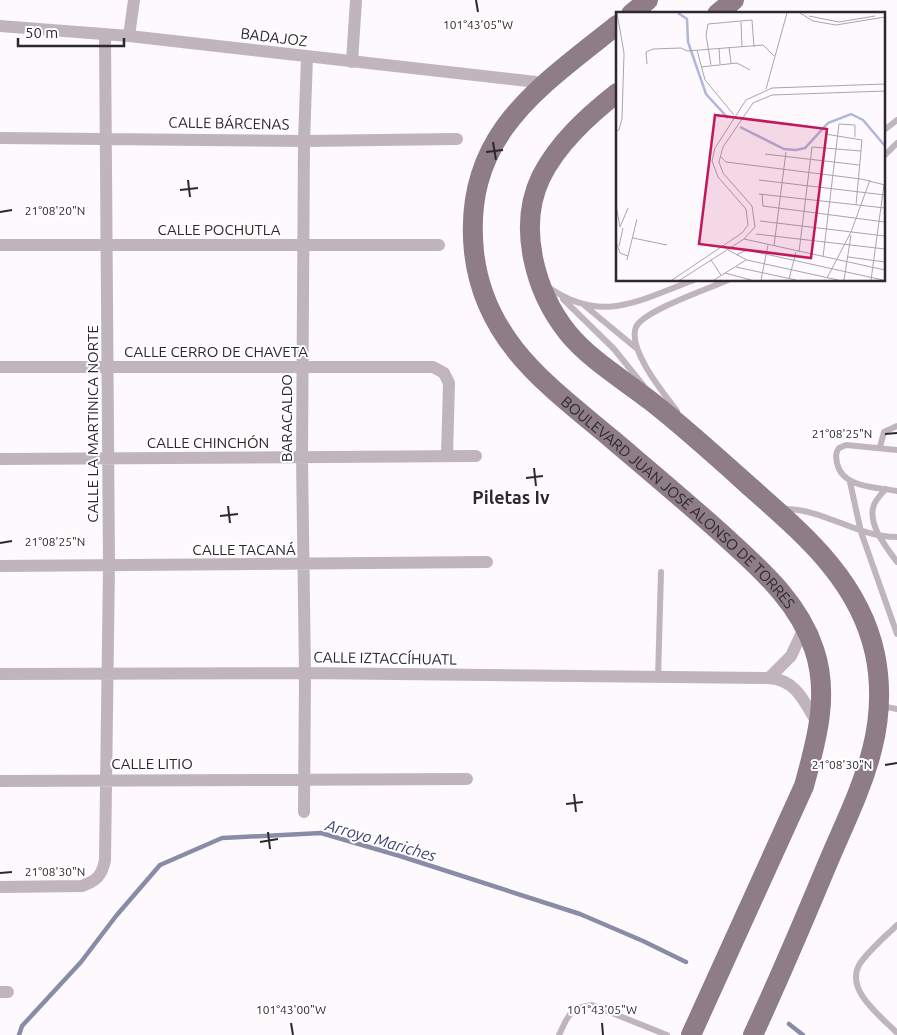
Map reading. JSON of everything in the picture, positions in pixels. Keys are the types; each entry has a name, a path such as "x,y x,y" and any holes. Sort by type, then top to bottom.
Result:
{"main road":[{"path":"633,12 648,0"},
{"path":"719,12 734,0"},
{"name":"BOULEVARD JUAN JOSÉ ALONSO DE TORRES","path":"616,26 545,83 522,105 498,136 488,156 476,193 472,231 475,263 489,310 502,333 524,362 698,511 778,587 804,626 819,668 822,699 819,726 804,786 692,1035"},
{"path":"616,94 574,131 554,155 540,178 534,197 531,229 533,258 539,281 552,310 570,335 583,348 697,439 825,557 853,596 862,614 893,708 875,745 865,778 753,1035"}],"street":[{"path":"129,36 134,0"},
{"path":"352,62 356,0"},
{"name":"BADAJOZ","path":"0,26 129,36 545,83"},
{"name":"CALLE LA MARTINICA NORTE","path":"0,887 82,886 94,882 102,874 105,860 108,674 108,246 105,35"},
{"name":"BARACALDO","path":"304,812 305,674 302,458 305,246 304,140 307,57"},
{"name":"CALLE BÁRCENAS","path":"0,138 456,139"},
{"name":"CALLE POCHUTLA","path":"0,245 439,245"},
{"name":"CALLE CERRO DE CHAVETA","path":"0,367 433,367 444,373 448,383 447,455"},
{"name":"CALLE CHINCHÓN","path":"0,459 476,456"},
{"name":"CALLE TACANÁ","path":"0,566 487,562"},
{"path":"769,678 786,664 804,626"},
{"name":"CALLE IZTACCÍHUATL","path":"0,674 305,674 769,678 782,679 790,683 819,726"},
{"name":"CALLE LITIO","path":"0,781 467,779"}],"lane":[{"path":"884,130 897,120"},
{"path":"884,156 897,142"},
{"path":"539,281 561,296 614,349 660,408"},
{"path":"561,296 607,308 625,306 691,281"},
{"path":"637,349 635,329 642,319 657,310 726,281"},
{"path":"583,303 637,349 654,378 697,439"},
{"path":"880,447 884,432 897,426"},
{"path":"897,450 846,445 838,448 836,454 839,471 850,482 861,532 897,634"},
{"path":"850,482 897,491"},
{"path":"886,489 873,508 874,522 880,537 897,562"},
{"path":"776,510 800,509 861,532 880,537 897,536"},
{"path":"658,678 661,572"},
{"path":"897,925 859,966 856,980 861,994 869,1005 897,1033"},
{"path":"559,1035 569,1014 579,1007 592,1005 667,1035"}],"waterway":[{"name":"Arroyo Mariches","path":"19,1035 22,1026 81,962 116,916 160,865 222,838 321,833 400,856 580,914 686,962"},
{"name":"Arroyo Mariches","path":"789,1024 803,1035"}],"district":[{"name":"Piletas Iv","path":"511,497"}]}
